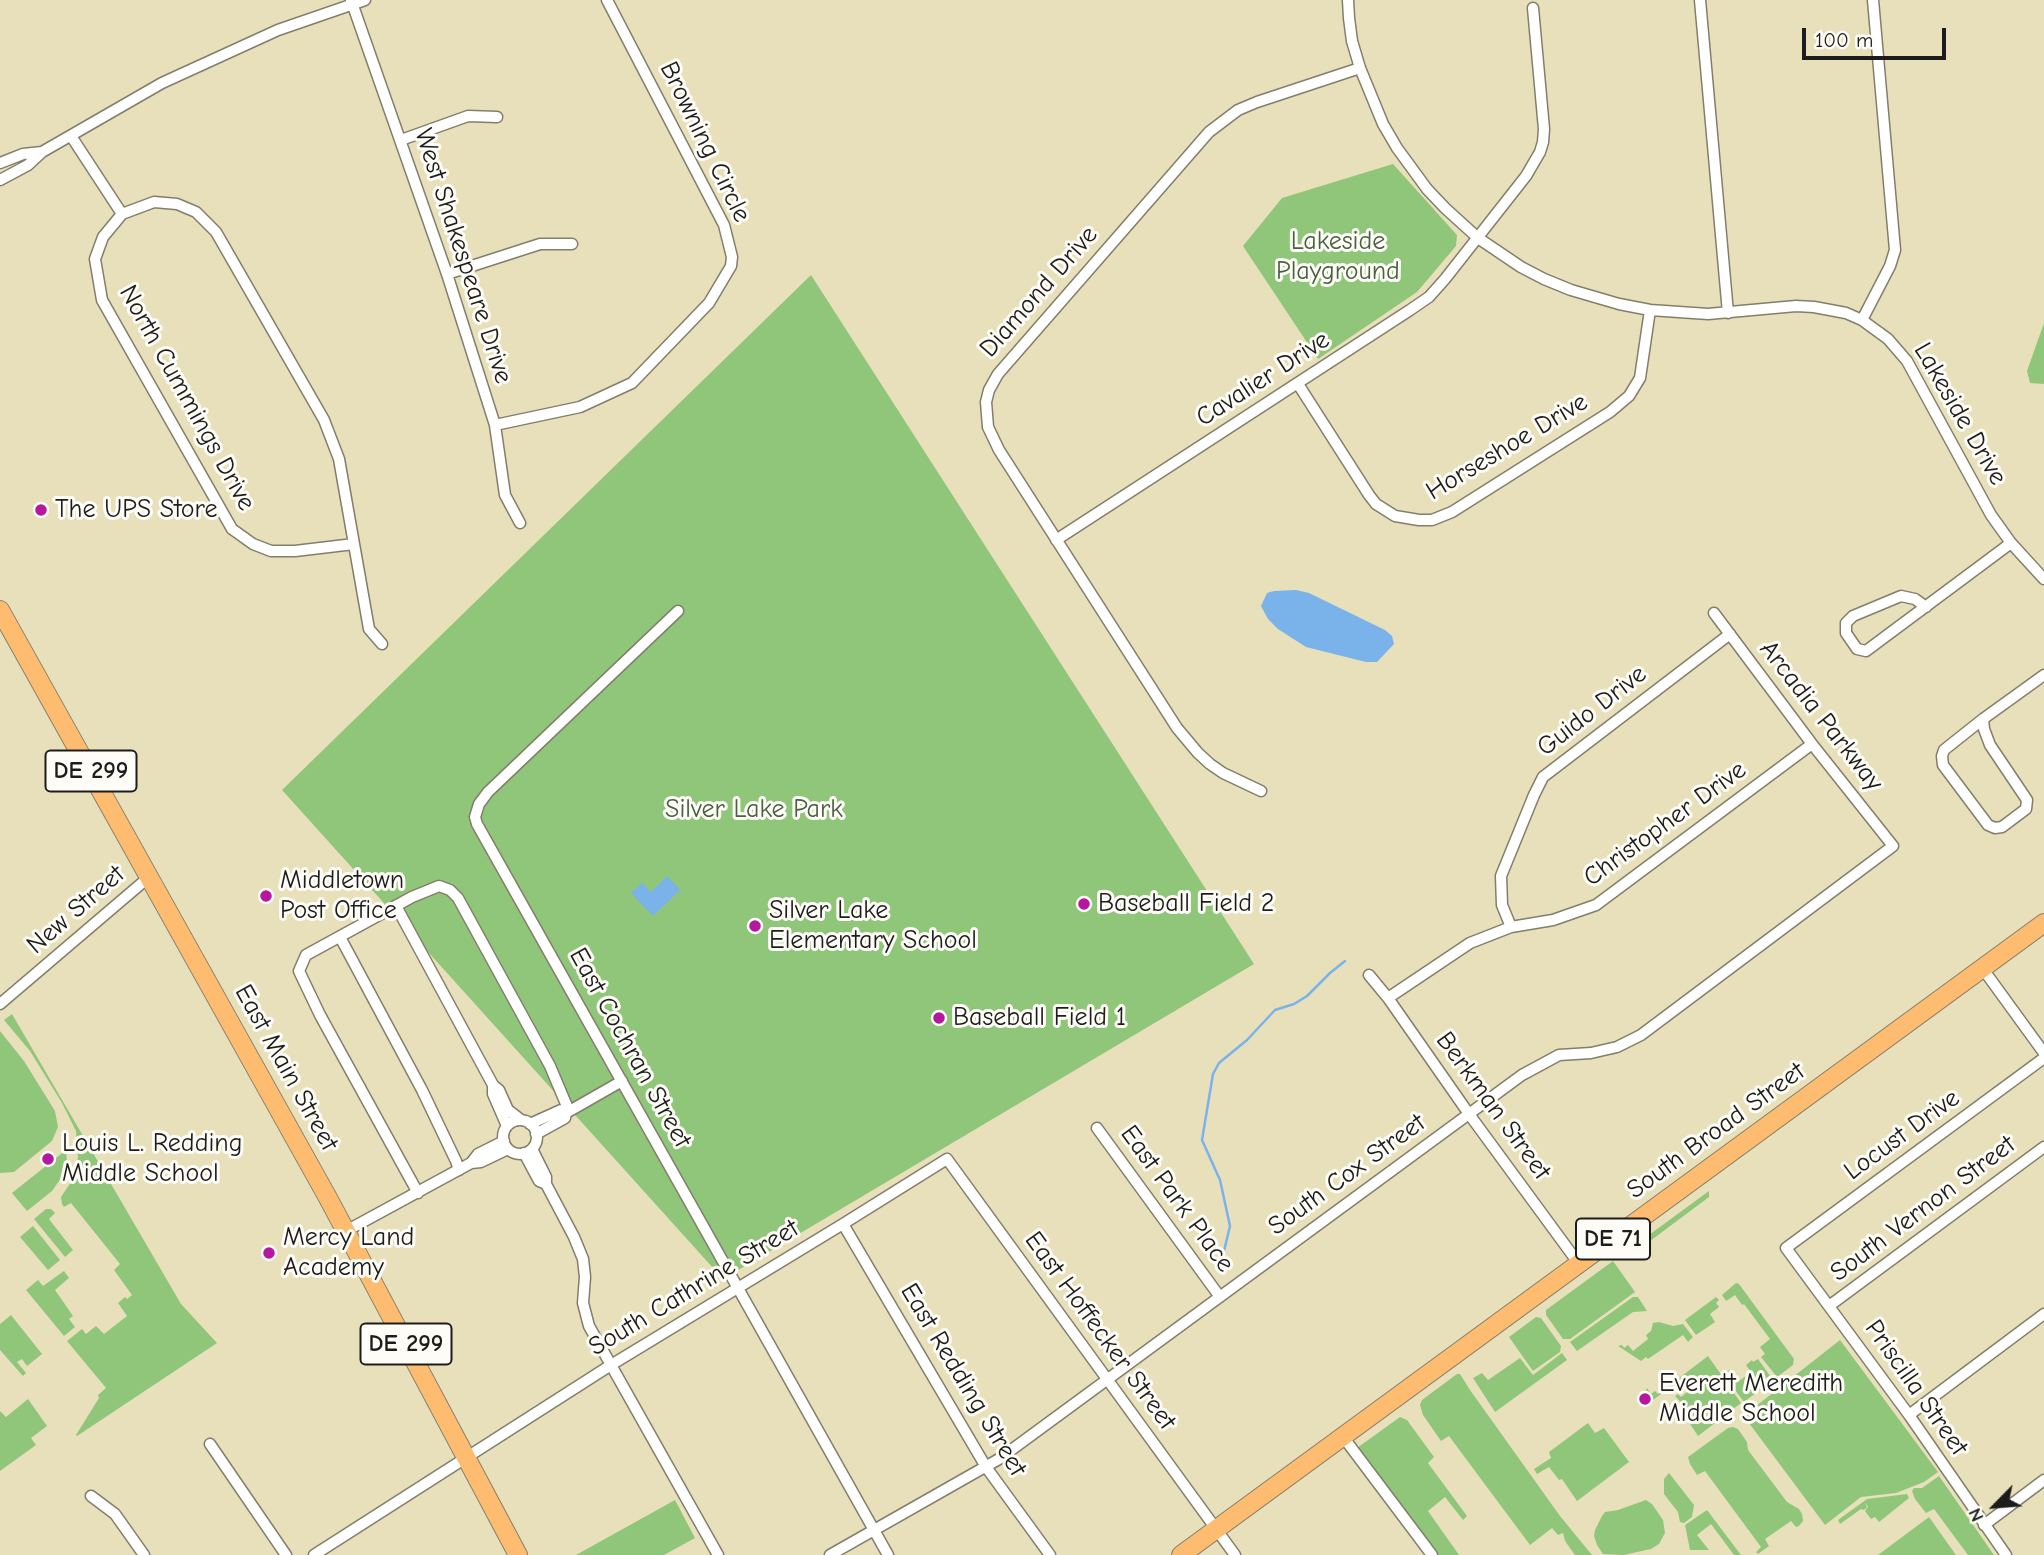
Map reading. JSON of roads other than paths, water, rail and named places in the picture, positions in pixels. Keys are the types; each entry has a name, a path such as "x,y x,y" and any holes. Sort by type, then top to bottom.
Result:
{"main road":[{"name":"East Main Street","path":"0,610 346,1231 518,1555"},
{"name":"South Broad Street","path":"1181,1555 2044,923"}],"street":[{"path":"0,180 28,165 42,152 162,83 278,30 351,2 365,0"},
{"name":"Browning Circle","path":"495,425 580,407 632,383 709,303 731,266 732,257 724,225 607,0"},
{"name":"Lakeside Drive","path":"1348,0 1350,30 1360,68 1384,124 1412,169 1445,208 1478,238 1521,267 1562,286 1594,298 1650,310 1708,314 1796,306 1846,313 1862,320 1888,339 1907,361 1991,515 2011,543 2044,579"},
{"path":"1700,0 1728,313"},
{"path":"1862,320 1890,266 1895,250 1873,0"},
{"name":"West Shakespeare Drive","path":"351,2 447,274 495,425 505,495 520,523"},
{"name":"Cavalier Drive","path":"1056,540 1429,297 1526,176 1534,165 1543,142 1533,8"},
{"name":"Diamond Drive","path":"1261,791 1223,773 1204,758 1167,712 992,439 986,416 986,402 993,382 1209,132 1238,110 1360,68"},
{"path":"401,140 468,116 497,117"},
{"path":"71,136 122,214 154,202 177,204 196,212 216,232 324,419 339,460 369,628 382,644"},
{"path":"0,163 23,154 42,152"},
{"name":"North Cummings Drive","path":"122,214 103,237 95,259 102,300 232,529 253,544 271,551 354,544"},
{"path":"447,274 540,244 572,244"},
{"name":"Horseshoe Drive","path":"1298,384 1376,504 1395,516 1432,520 1452,512 1620,405 1636,387 1640,378 1650,310"},
{"path":"1926,607 1915,599 1901,596 1853,616 1846,623 1846,634 1857,649 1866,651 1926,607 2011,543"},
{"name":"East Cochran Street","path":"678,611 488,792 478,804 477,824 888,1555"},
{"name":"Arcadia Parkway","path":"1714,613 1812,744 1894,846"},
{"name":"Guido Drive","path":"1511,927 1502,905 1501,876 1544,777 1730,634"},
{"path":"1983,719 1990,745 2027,800 2025,810 2002,827 1995,828 1988,825 1943,765 1942,756 1944,750 1983,719 2044,675"},
{"name":"Christopher Drive","path":"1388,998 1471,943 1511,927 1553,920 1596,905 1812,744"},
{"name":"South Cox Street","path":"830,1555 986,1467 1522,1075 1559,1055 1617,1047 1641,1035 1894,846"},
{"name":"New Street","path":"0,1004 149,877"},
{"path":"418,1193 299,971 306,955 396,906 439,886 450,890 458,898 550,1066 568,1112"},
{"path":"396,906 493,1085 499,1090 509,1110 529,1126 535,1144 528,1151 516,1153 506,1145 503,1136 507,1126 516,1121 529,1126 565,1118 568,1112 622,1081"},
{"path":"340,937 422,1090 459,1170"},
{"path":"1983,969 2044,1056"},
{"name":"Berkman Street","path":"1369,975 1579,1264"},
{"name":"Locust Drive","path":"1786,1248 2044,1056"},
{"path":"493,1085 493,1094 507,1126"},
{"name":"East Park Place","path":"1097,1128 1220,1297"},
{"path":"346,1231 459,1170 471,1163 478,1154 506,1145"},
{"name":"South Vernon Street","path":"1829,1306 2044,1147"},
{"path":"528,1151 539,1181 546,1184 580,1250 585,1277 583,1303 589,1326 718,1555"},
{"name":"South Cathrine Street","path":"314,1555 611,1365 947,1159"},
{"name":"East Hoffecker Street","path":"947,1159 1235,1555"},
{"name":"East Redding Street","path":"843,1224 986,1467 1050,1555"},
{"name":"Priscilla Street","path":"1786,1248 1909,1415 2006,1555"},
{"path":"1909,1415 2044,1314"},
{"path":"1344,1437 1432,1555"},
{"path":"210,1444 286,1555"},
{"path":"1984,1525 2044,1480"},
{"path":"91,1496 116,1514 145,1555"}],"water":[{"path":"1296,590 1309,593 1385,630 1392,636 1394,644 1377,662 1366,662 1306,647 1278,629 1261,606 1267,593"},
{"path":"667,876 680,890 653,916 631,893 642,883 651,892"}],"waterway":[{"path":"1219,1272 1230,1226 1220,1180 1202,1140 1213,1074 1219,1063 1247,1040 1275,1010 1294,1004 1307,996 1345,961"}],"place":[{"name":"The UPS Store","path":"41,510"},
{"name":"Middletown Post Office","path":"266,896"},
{"name":"Baseball Field 2","path":"1084,904"},
{"name":"Silver Lake Elementary School","path":"755,926"},
{"name":"Baseball Field 1","path":"939,1018"},
{"name":"Louis L. Redding Middle School","path":"48,1159"},
{"name":"Mercy Land Academy","path":"269,1253"},
{"name":"Everett Meredith Middle School","path":"1645,1399"}],"park label":[{"name":"Lakeside Playground","path":"1338,257"},
{"name":"Silver Lake Park","path":"754,810"}]}
